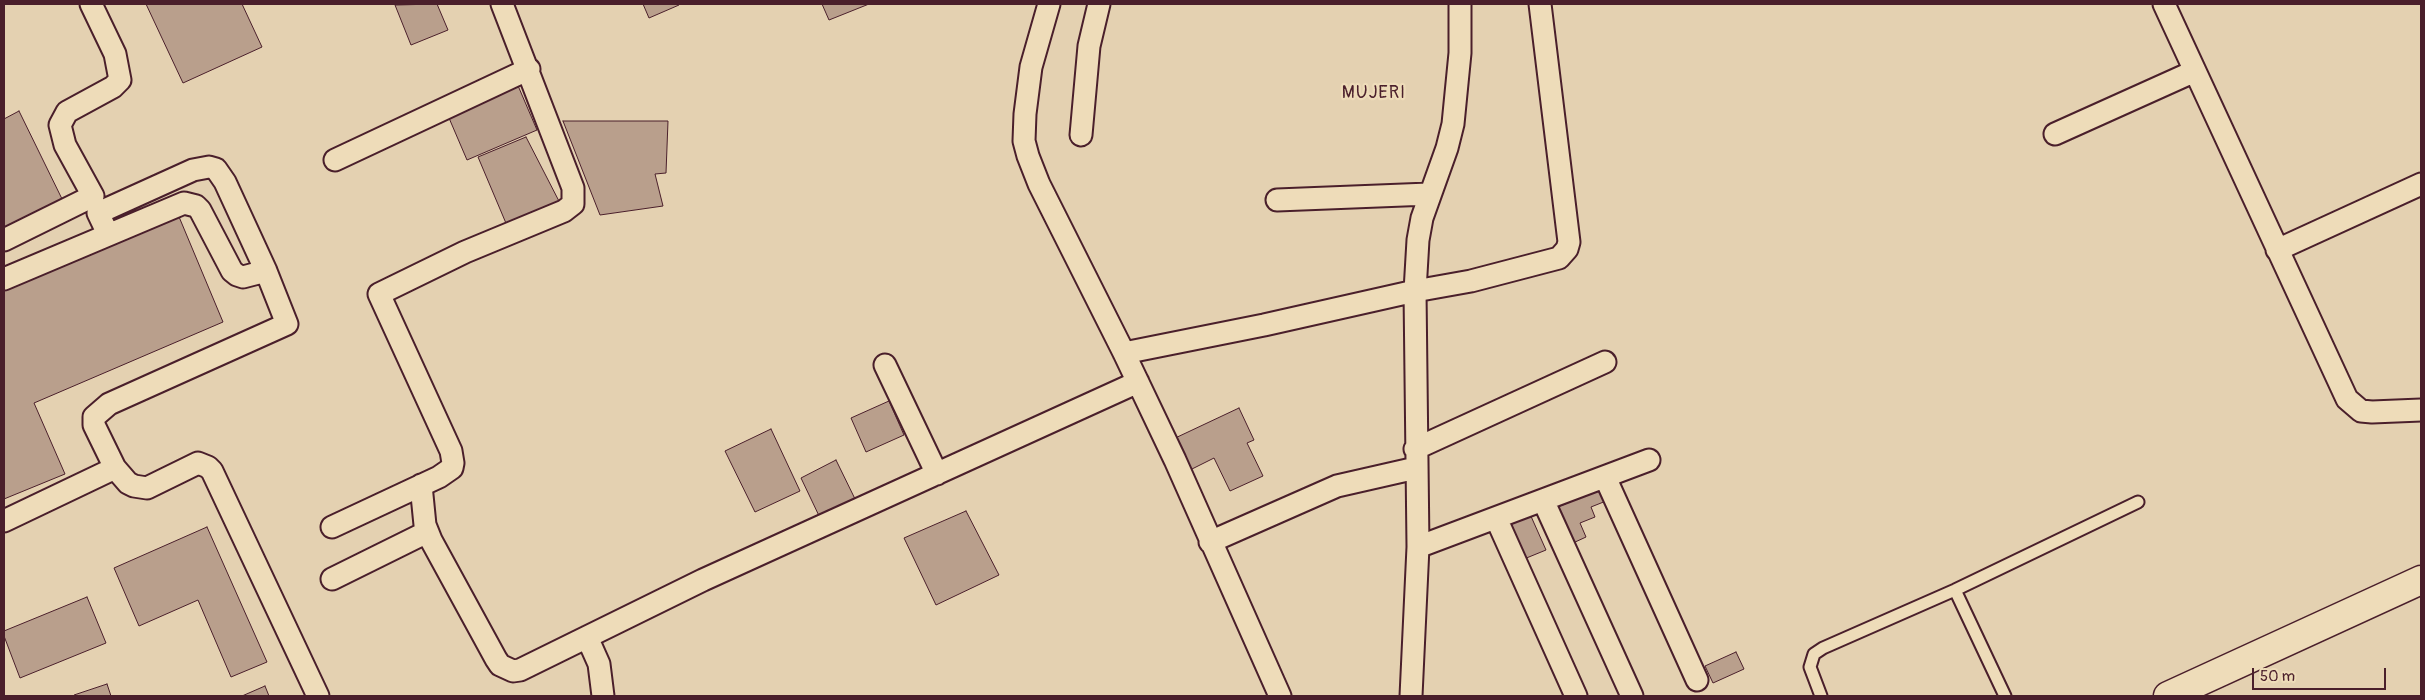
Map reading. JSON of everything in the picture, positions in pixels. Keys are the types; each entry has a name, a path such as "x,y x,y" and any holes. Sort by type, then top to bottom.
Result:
{"street":[{"path":"4,240 93,196 64,145 60,125 67,112 114,87 120,80 115,54 91,4"},
{"path":"332,527 421,485 452,468 453,457 379,294 465,252 564,212 573,204 573,188 502,4"},
{"path":"1049,4 1031,67 1024,114 1024,141 1033,173 1138,382 1280,696"},
{"path":"1081,135 1089,46 1098,4"},
{"path":"1411,696 1418,547 1415,291 1419,233 1429,194 1447,148 1453,124 1460,53 1460,4"},
{"path":"1124,353 1274,323 1415,291 1471,282 1559,258 1567,249 1568,242 1556,123 1540,4"},
{"path":"2164,4 2347,399 2361,411 2421,410"},
{"path":"335,160 528,69"},
{"path":"2054,134 2195,71"},
{"path":"108,234 98,213 193,170 210,167 216,169 225,182 266,271 287,324 109,404 94,417 94,425 115,468 128,483 141,488 147,488 198,463 208,466 252,554 318,696"},
{"path":"2277,250 2421,184"},
{"path":"1278,200 1429,194"},
{"path":"4,279 177,204 191,204 200,210 237,276 243,277 266,271"},
{"path":"1210,542 1337,486 1416,458 1605,362"},
{"path":"885,365 937,474"},
{"path":"421,485 427,532 500,665 513,671 520,670 703,580 1138,382"},
{"path":"1418,547 1649,460"},
{"path":"4,521 115,468"},
{"path":"1605,477 1696,680"},
{"path":"1543,500 1632,696"},
{"path":"1496,518 1576,696"},
{"path":"332,579 427,532"},
{"path":"2168,696 2421,580"},
{"path":"587,637 599,664 604,696"}],"lane":[{"path":"1821,696 1810,667 1814,654 1822,648 1954,590 2138,502"},
{"path":"1954,590 2005,696"}],"building":[{"path":"146,4 242,4 262,47 183,83"},
{"path":"437,4 448,30 411,45 395,5"},
{"path":"643,4 678,4 679,5 649,18"},
{"path":"822,4 869,4 829,20"},
{"path":"516,81 537,130 467,160 446,111"},
{"path":"19,111 64,203 4,230 4,119"},
{"path":"563,121 668,121 666,173 655,174 663,206 600,215"},
{"path":"526,137 562,207 508,228 478,157"},
{"path":"177,212 223,322 34,403 65,474 4,499 4,291"},
{"path":"889,401 904,435 866,452 851,418"},
{"path":"1239,408 1254,440 1247,443 1263,476 1230,491 1214,458 1186,472 1171,440"},
{"path":"771,429 800,491 755,512 725,451"},
{"path":"836,460 857,503 821,520 801,478"},
{"path":"1601,489 1606,501 1591,507 1595,517 1580,523 1586,537 1573,543 1558,507"},
{"path":"966,511 999,575 936,605 904,538"},
{"path":"1530,514 1546,550 1524,559 1508,524"},
{"path":"207,527 267,662 231,677 198,600 139,626 114,568"},
{"path":"87,597 106,643 20,678 4,636 4,631"},
{"path":"1736,652 1744,669 1713,683 1705,666"},
{"path":"107,684 111,696 74,695"},
{"path":"265,686 269,696 242,696"}],"district":[{"name":"MUJERI","path":"1374,93"}]}
